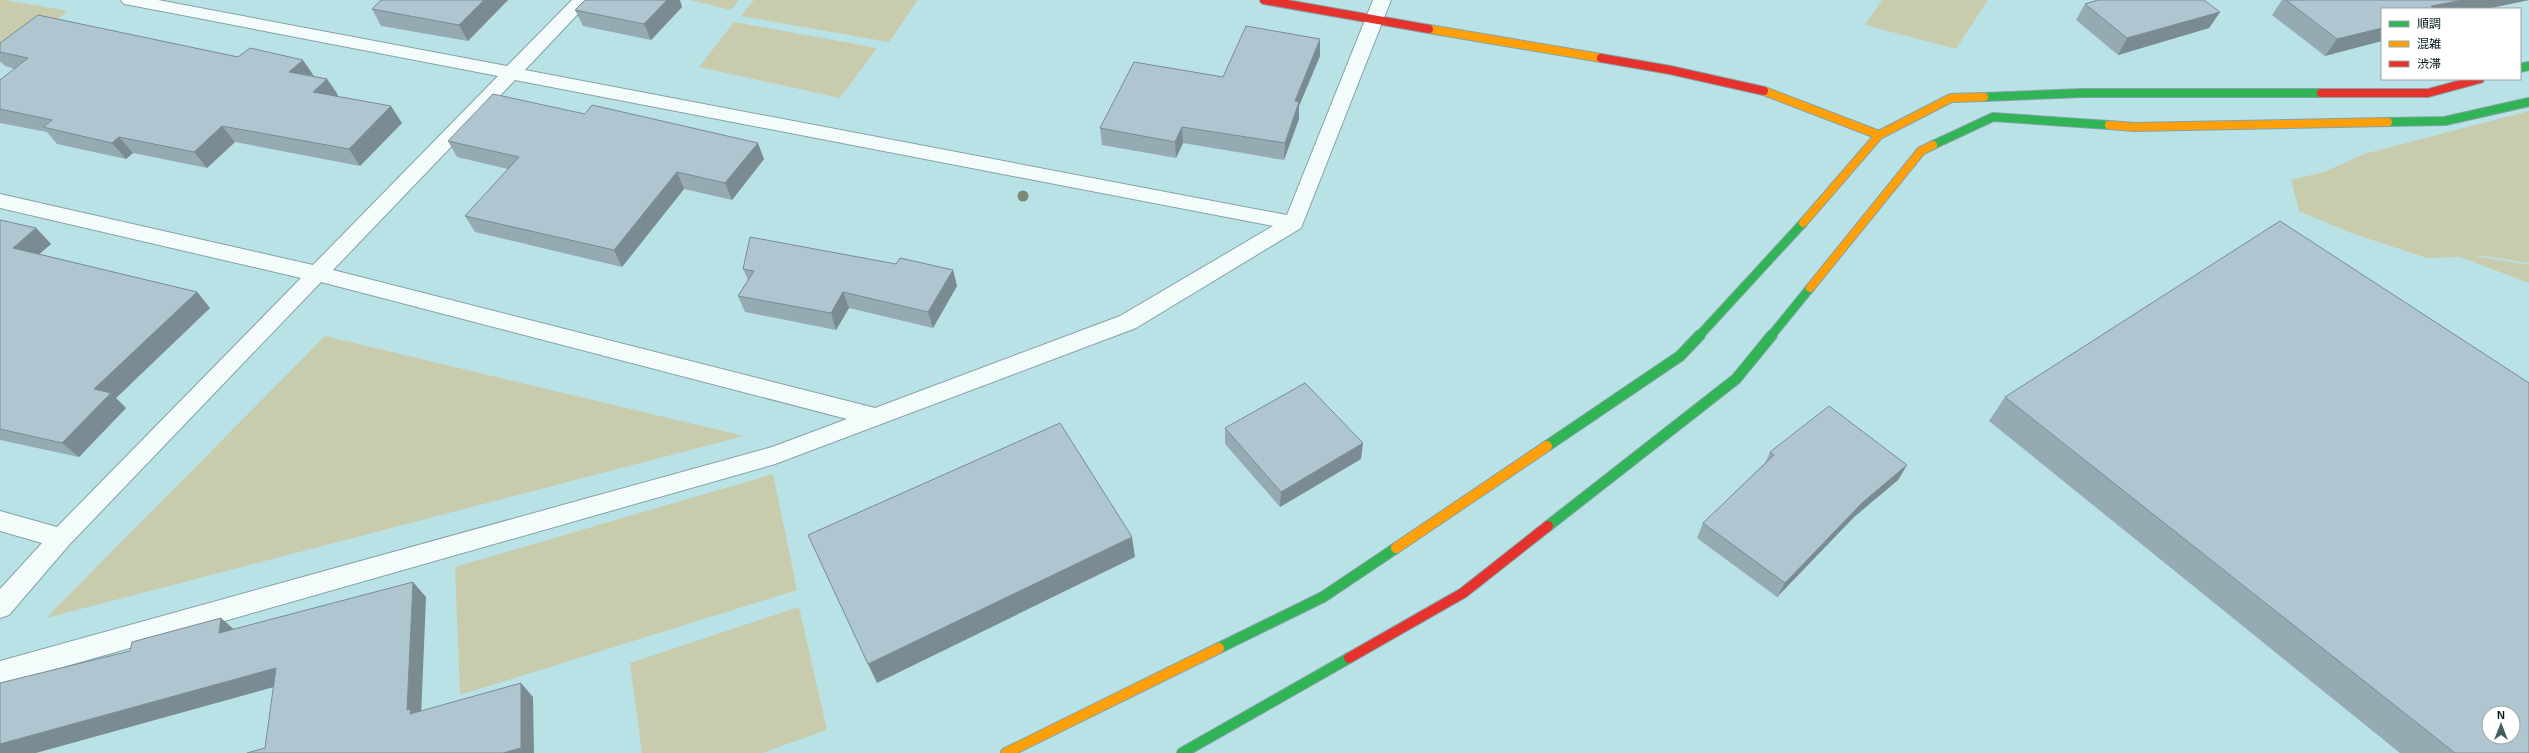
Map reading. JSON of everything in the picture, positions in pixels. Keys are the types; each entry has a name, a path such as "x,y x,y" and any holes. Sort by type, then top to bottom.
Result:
{"street":[{"path":"130,0 1294,223"},
{"path":"0,607 60,538 318,274 582,0"},
{"path":"1264,0 1670,70 1769,92 1879,135"},
{"path":"0,672 775,455 1128,322 1294,223 1382,0"},
{"path":"1006,753 1323,597 1680,356 1822,202 1879,135 1951,98 2083,93 2428,93 2476,80"},
{"path":"1182,753 1463,593 1736,379 1921,151 1993,117 2134,127 2445,121 2529,102"},
{"path":"0,200 318,274 875,417"},
{"path":"0,521 60,538"}],"green space":[{"path":"0,0 6,0 68,11 0,64"},
{"path":"690,0 739,0 731,10"},
{"path":"754,0 918,0 889,42 741,16"},
{"path":"1882,0 1988,0 1956,49 1865,25"},
{"path":"734,22 877,48 840,98 699,67"},
{"path":"2529,111 2529,263 2475,256 2529,265 2529,283 2460,257 2427,258 2351,233 2299,211 2291,180 2324,172 2364,154"},
{"path":"325,336 744,436 46,618"},
{"path":"773,474 797,590 460,695 455,567"},
{"path":"799,607 827,730 762,753 642,753 630,663"}],"building":[{"path":"381,0 484,0 459,25 372,9"},
{"path":"585,0 667,0 644,24 575,10"},
{"path":"2098,0 2204,0 2220,12 2127,38 2085,4"},
{"path":"2286,0 2463,0 2431,6 2433,8 2381,8 2381,28 2337,39"},
{"path":"38,15 238,57 250,48 303,60 289,72 327,79 313,92 391,106 349,149 222,126 194,152 119,137 112,143 43,127 52,120 0,109 0,80 28,58 0,52 0,43"},
{"path":"1246,26 1320,39 1295,101 1299,102 1285,143 1182,127 1175,142 1100,128 1134,62 1223,77"},
{"path":"493,94 585,114 592,105 758,143 725,183 677,172 614,250 465,216 519,157 448,141"},
{"path":"0,220 36,228 13,248 197,292 94,389 111,393 62,443 0,429"},
{"path":"2280,221 2529,383 2529,753 2455,753 2005,397"},
{"path":"750,237 896,264 900,258 953,270 928,312 843,292 831,313 738,296 754,271 743,269"},
{"path":"1305,383 1363,443 1281,492 1225,428"},
{"path":"1829,406 1907,465 1863,502 1785,583 1703,523 1774,455 1770,452"},
{"path":"1060,423 1132,537 868,664 808,535"},
{"path":"413,582 407,710 411,709 410,714 521,683 521,748 503,753 247,753 265,748 276,668 0,744 0,683 130,651 132,642 221,618 219,633"}],"traffic: fast":[{"path":"2521,68 2529,66"},
{"path":"1984,97 2083,93 2321,93"},
{"path":"2388,122 2445,121 2529,102"},
{"path":"1933,145 1993,117 2109,125"},
{"path":"1547,446 1680,356 1803,223"},
{"path":"1548,526 1736,379 1810,288"},
{"path":"1219,648 1323,597 1396,548"},
{"path":"1182,753 1349,658"}],"traffic: slow":[{"path":"1429,29 1601,58"},
{"path":"1764,91 1879,135"},
{"path":"1803,223 1879,135 1951,98 1984,97"},
{"path":"2109,125 2134,127 2388,122"},
{"path":"1810,288 1921,151 1933,145"},
{"path":"1396,548 1547,446"},
{"path":"1006,753 1219,648"}],"traffic: jam":[{"path":"1264,0 1429,29"},
{"path":"1601,58 1670,70 1764,91"},
{"path":"2321,93 2428,93 2476,80"},
{"path":"1349,658 1463,593 1548,526"}]}
